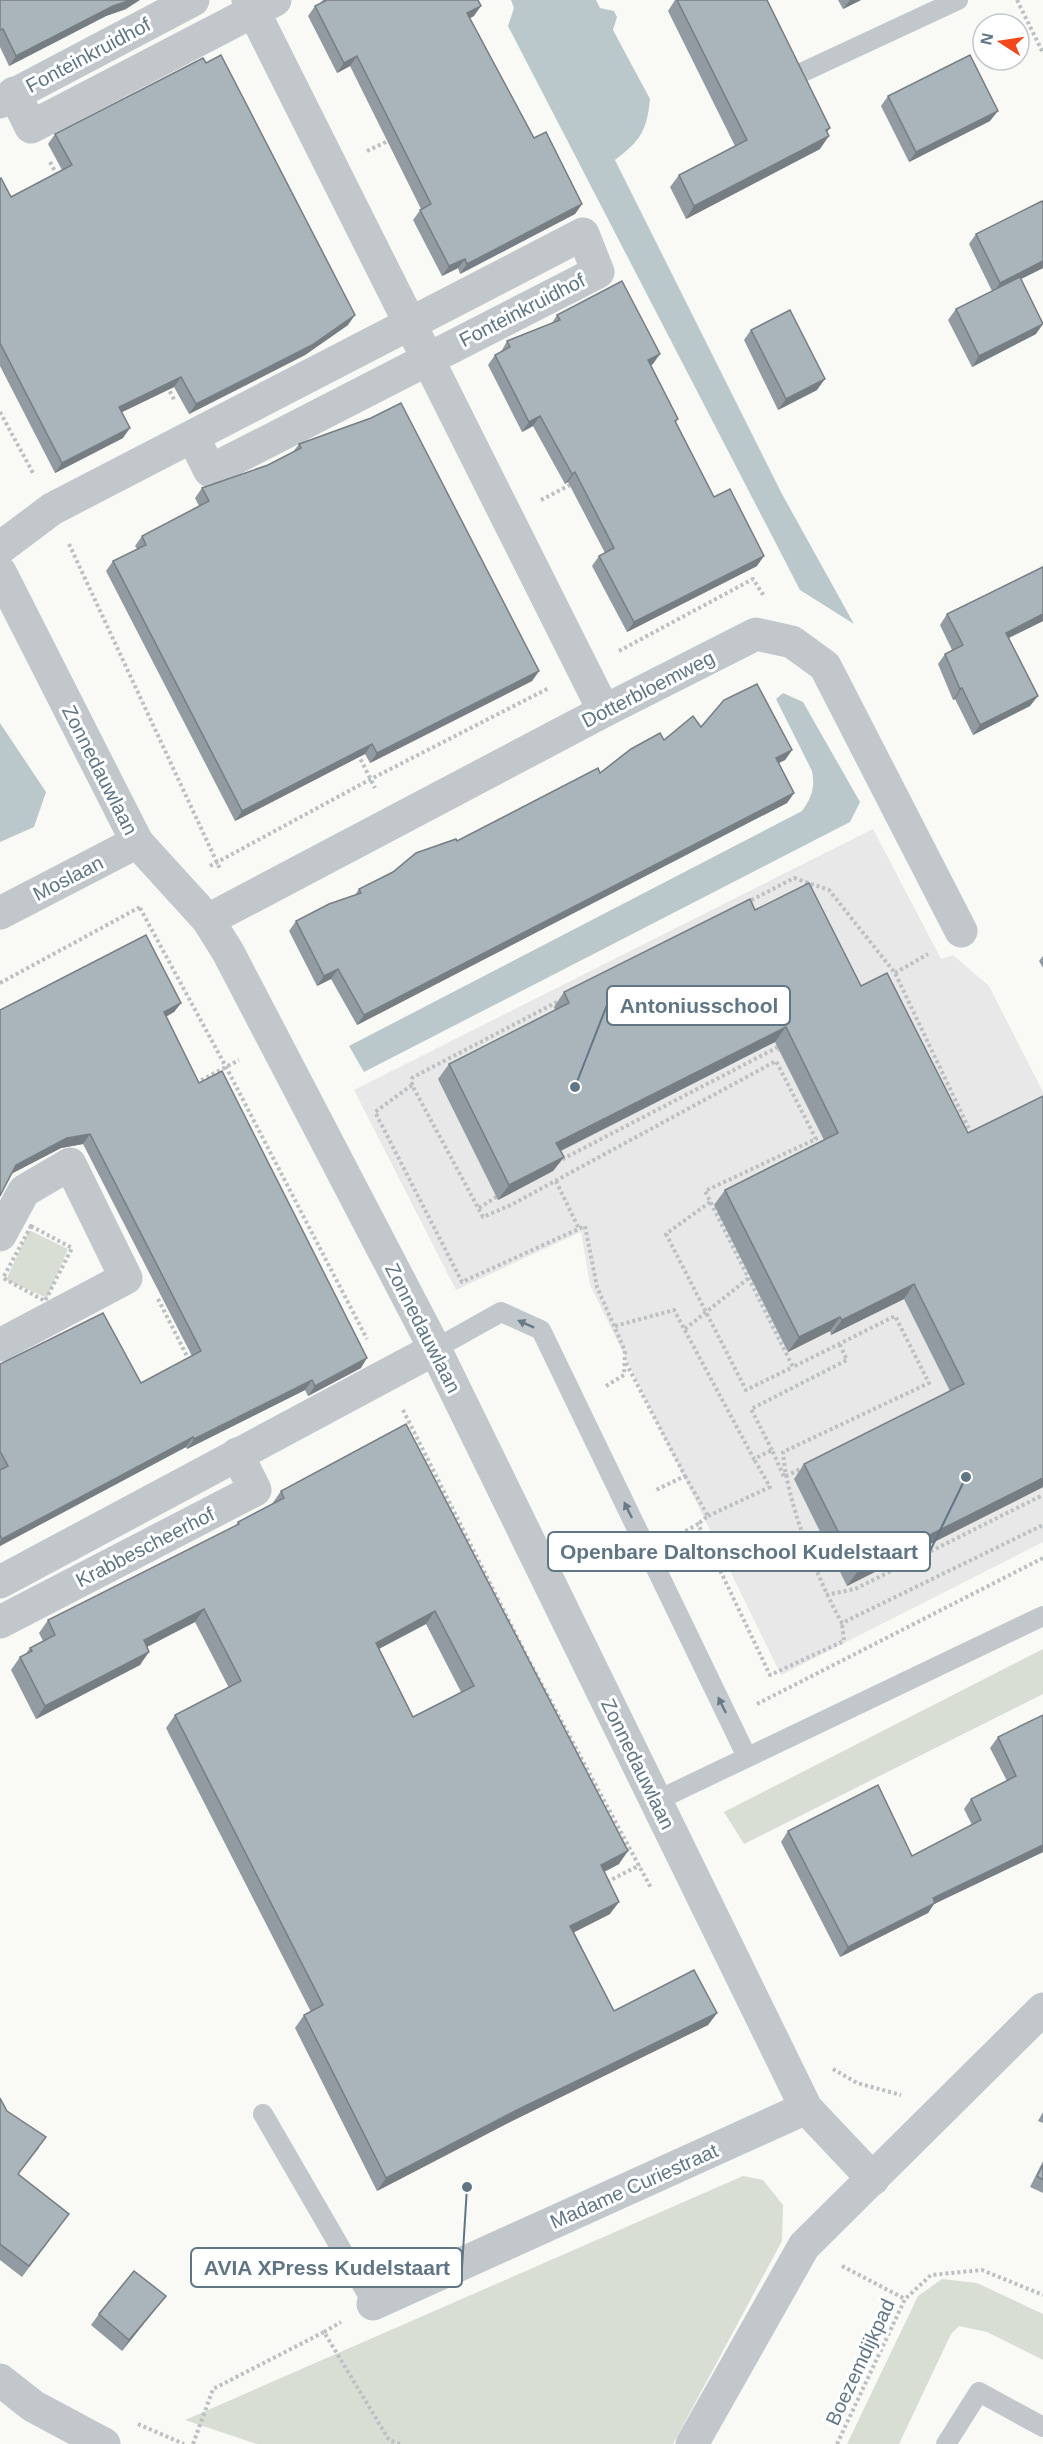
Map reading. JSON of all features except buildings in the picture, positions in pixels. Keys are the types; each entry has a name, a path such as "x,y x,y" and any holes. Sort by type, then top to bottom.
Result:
{"street":[{"name":"Fonteinkruidhof","path":"194,0 7,98 31,127 259,4 409,324 585,669 604,711"},
{"name":"Fonteinkruidhof","path":"0,548 52,509 583,234 598,272 426,358 210,471 193,437"},
{"name":"Zonnedauwlaan","path":"0,572 137,842 180,886 222,913 274,1041 435,1349 806,2108"},
{"name":"Dotterbloemweg","path":"222,913 604,711 756,634 792,642 825,666 961,931"},
{"name":"Moslaan","path":"0,913 137,842"},
{"path":"0,1345 126,1278 70,1164 24,1191 8,1244"},
{"name":"Krabbescheerhof","path":"0,1582 435,1349"},
{"name":"Krabbescheerhof","path":"0,1622 255,1490 237,1454"},
{"path":"692,2444 804,2246 1043,2009"},
{"path":"806,2108 873,2178"},
{"name":"Madame Curiestraat","path":"373,2304 806,2108"},
{"path":"0,2380 33,2406 104,2444"}],"lane":[{"path":"801,73 958,0"},
{"path":"435,1349 501,1312 541,1330 747,1757"},
{"path":"656,1801 1043,1616"},
{"path":"262,2114 373,2304"},
{"path":"948,2443 979,2392 1043,2427"}],"path":[{"path":"1017,0 1043,53"},
{"path":"31,127 63,187"},
{"path":"162,375 193,437"},
{"path":"0,412 52,509 217,861 222,913"},
{"path":"0,983 180,886 217,861 371,778 585,669 753,579 792,642"},
{"path":"355,749 392,823"},
{"path":"738,908 794,878 828,890 895,973 976,1145"},
{"path":"140,907 386,1375 528,1659 656,1897"},
{"path":"568,996 412,1078 412,1085 483,1217 556,1181 776,1062 816,1140 705,1191 793,1367"},
{"path":"186,1089 274,1041"},
{"path":"550,1166 778,1047 783,1058"},
{"path":"412,1085 375,1112 462,1282 585,1226 597,1287 625,1351 625,1362 624,1375 576,1403"},
{"path":"556,1181 579,1229"},
{"path":"478,1208 510,1189"},
{"path":"710,1202 666,1234 746,1390 895,1316 928,1383 783,1452 784,1477"},
{"path":"31,1226 72,1248 45,1301 3,1278 8,1244 31,1226"},
{"path":"685,1329 748,1278 755,1275"},
{"path":"126,1278 148,1281 195,1372"},
{"path":"615,1326 675,1310 770,1487 708,1516 649,1552"},
{"path":"698,1524 770,1675 844,1641 842,1623 826,1595 784,1477 751,1409 847,1360 839,1343"},
{"path":"625,1362 708,1516"},
{"path":"754,1459 772,1450"},
{"path":"784,1477 814,1462"},
{"path":"625,1504 685,1476"},
{"path":"826,1595 855,1589 1043,1496"},
{"path":"842,1623 1043,1525"},
{"path":"729,1718 1043,1558"},
{"path":"519,1664 574,1633"},
{"path":"597,1887 678,1845"},
{"path":"804,2246 905,2299"},
{"name":"Boezemdijkpad","path":"837,2444 905,2299 931,2275 982,2270 1043,2295"},
{"path":"193,2444 213,2389 324,2332 389,2439 400,2444"}],"shaded area":[{"path":"511,0 596,0 600,8 614,11 617,17 613,30 650,99 647,119 641,134 631,147 615,160 782,494 854,624 800,590 508,26 514,8"},
{"path":"783,693 803,702 860,802 850,822 364,1072 349,1046 802,811 812,792 812,771 776,699"},
{"path":"0,723 46,792 34,827 0,842"},
{"path":"873,829 941,959 953,955 989,986 1043,1092 1043,1542 781,1675 590,1285 581,1232 456,1290 354,1090"},
{"path":"29,1230 68,1249 47,1298 6,1280"},
{"path":"1043,1649 1043,1694 744,1844 724,1812"},
{"path":"743,2176 763,2180 783,2205 782,2241 673,2444 257,2444 185,2420"},
{"path":"942,2279 977,2283 1043,2314 1043,2360 987,2332 959,2326 951,2334 899,2444 847,2444 918,2296"}],"place":[{"name":"Antoniusschool","path":"575,1087"},
{"name":"Openbare Daltonschool Kudelstaart","path":"966,1477"},
{"name":"AVIA XPress Kudelstaart","path":"467,2187"}]}
